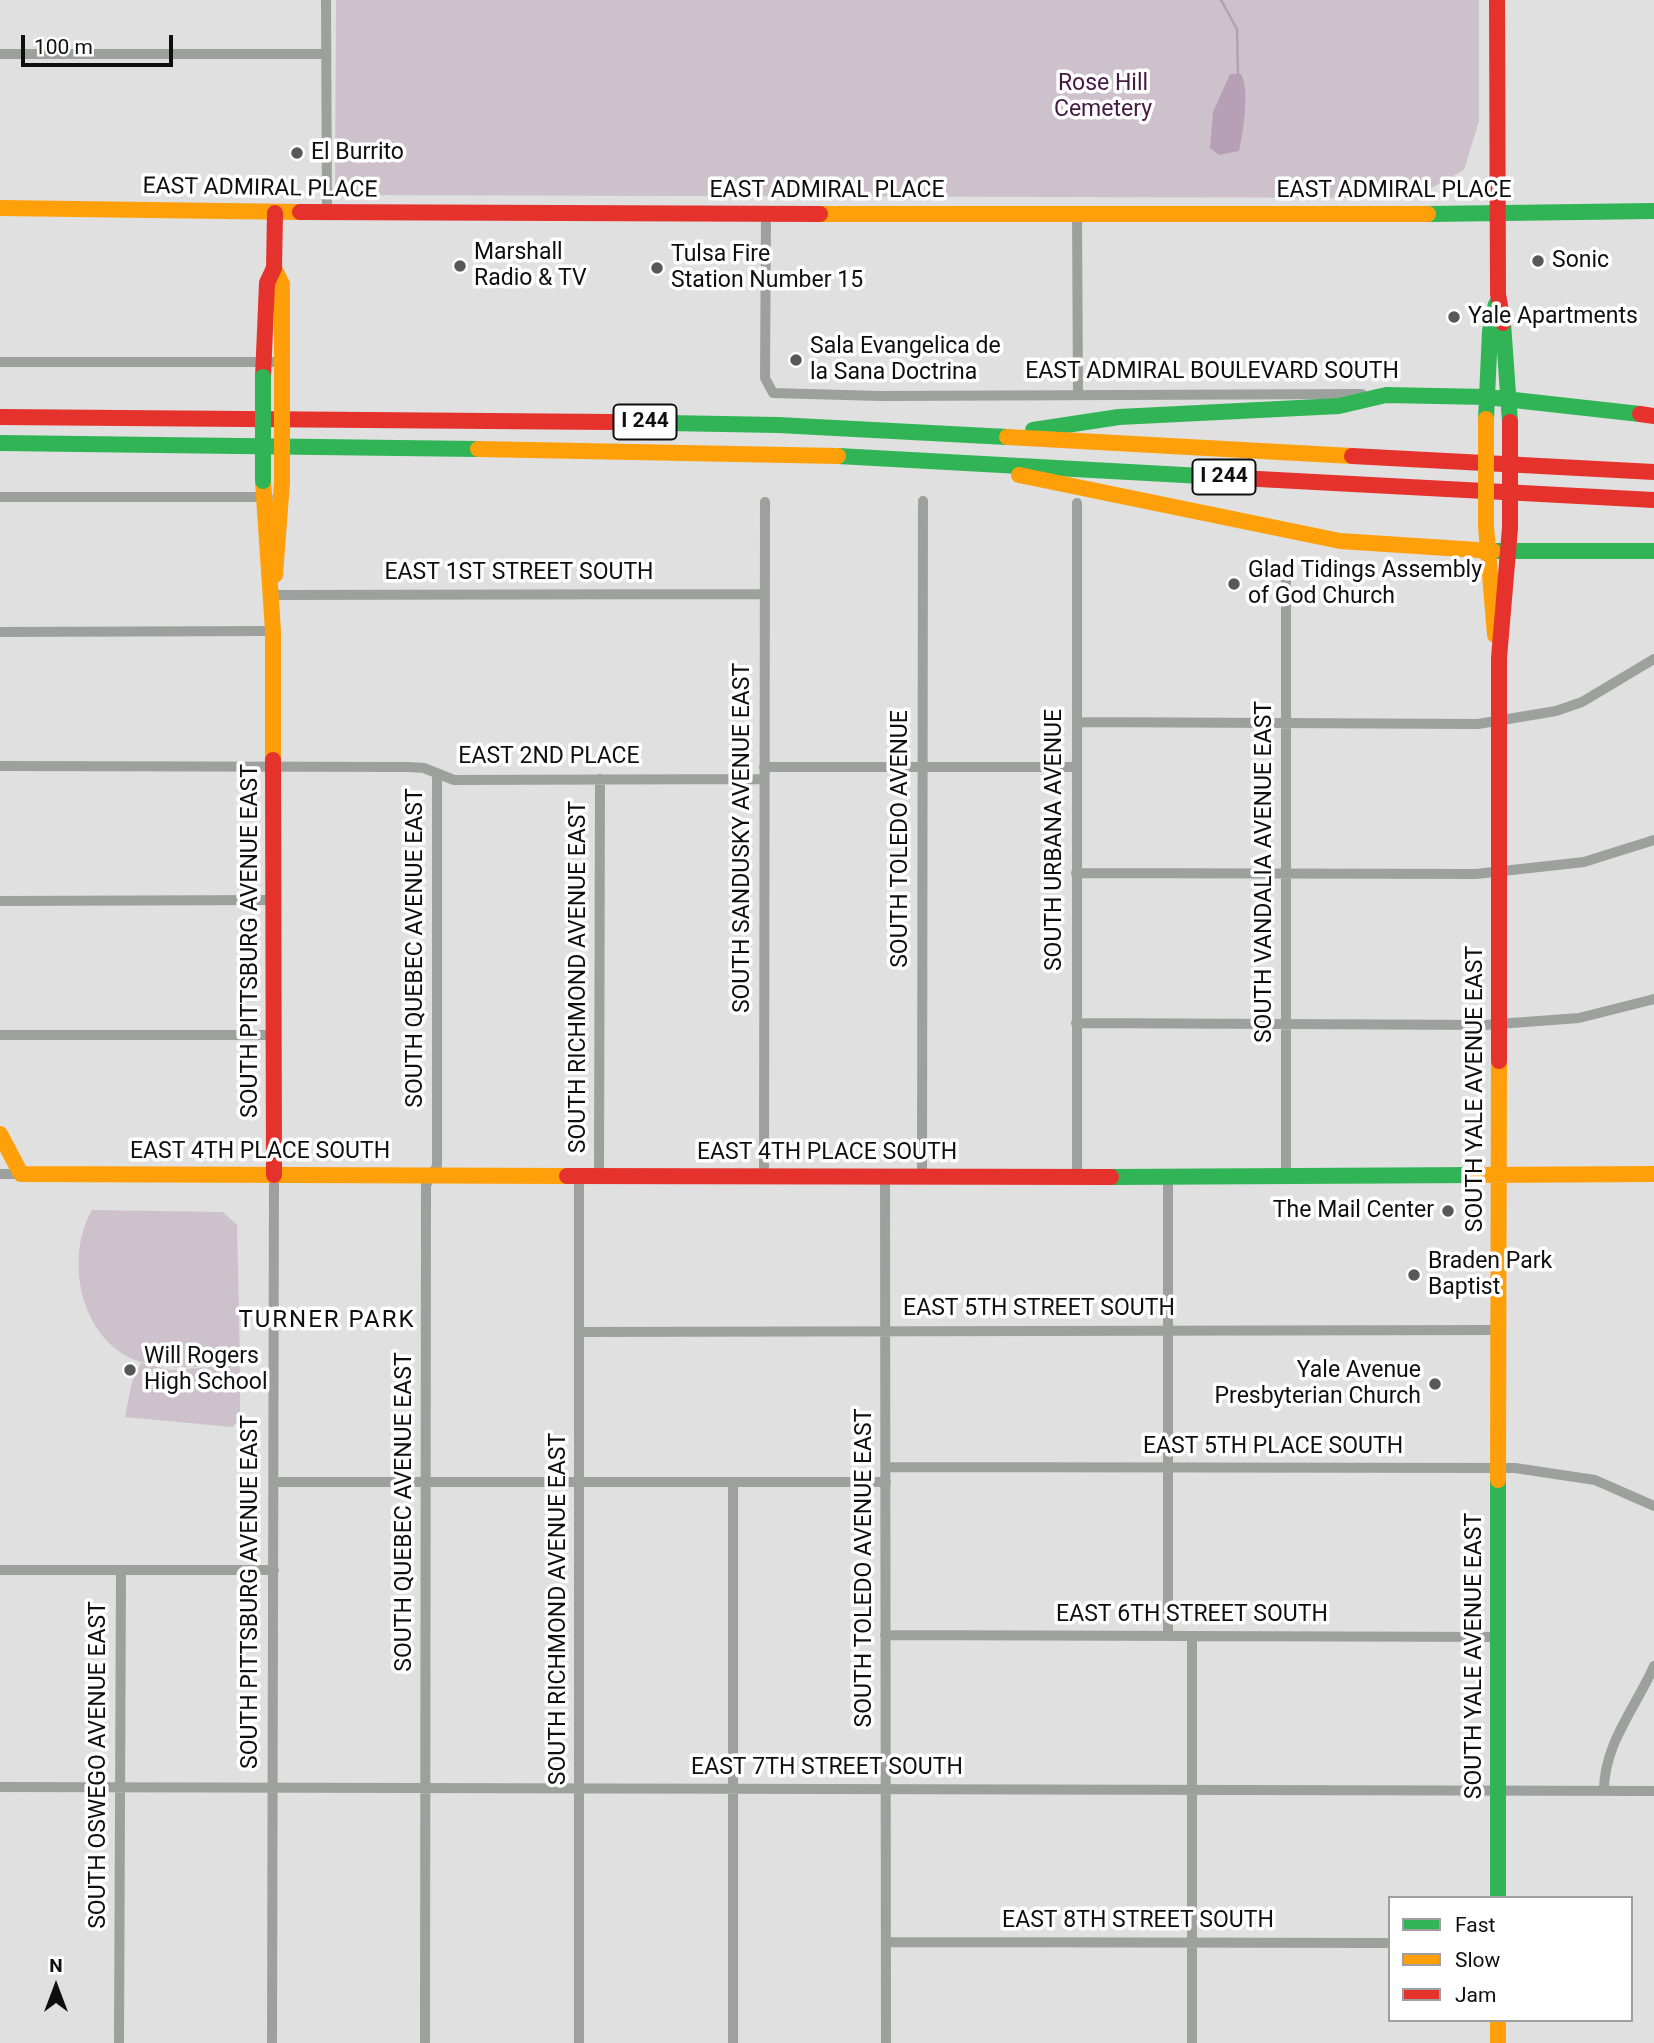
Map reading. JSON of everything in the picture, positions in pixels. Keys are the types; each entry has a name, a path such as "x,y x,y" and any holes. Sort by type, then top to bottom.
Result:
{"main road":[{"name":"SOUTH YALE AVENUE EAST","path":"1497,0 1498,294 1505,331 1510,422 1509,552 1499,658 1498,1896"},
{"name":"EAST ADMIRAL PLACE","path":"0,208 275,213 766,214 1497,214 1654,211"},
{"name":"SOUTH PITTSBURG AVENUE EAST","path":"274,1175 274,631 263,489 263,369 267,283 274,268 275,213"},
{"name":"SOUTH PITTSBURG AVENUE EAST","path":"272,595 282,489 282,284 274,268"},
{"name":"SOUTH YALE AVENUE EAST","path":"1498,294 1490,331 1486,419 1486,551 1490,604 1499,658"},
{"name":"EAST ADMIRAL BOULEVARD SOUTH","path":"1386,395 1487,397 1649,414"},
{"path":"994,436 1119,416 1339,406 1386,395"},
{"name":"I 244","path":"0,417 615,421 994,436 1654,472"},
{"name":"I 244","path":"0,443 630,449 974,463 1654,500"},
{"path":"974,463 1086,491 1177,506 1340,541 1509,552 1654,551"},
{"path":"0,1133 21,1174"},
{"name":"EAST 4TH PLACE SOUTH","path":"21,1174 1168,1177 1654,1174"},
{"path":"1498,2022 1498,2043"}],"street":[{"path":"326,0 327,213"},
{"path":"0,54 326,54"},
{"name":"EAST ADMIRAL BOULEVARD SOUTH","path":"766,214 765,377 769,390 783,394 881,396 1300,393 1386,395"},
{"path":"1077,214 1078,394"},
{"path":"0,362 282,369"},
{"path":"0,497 282,489"},
{"name":"SOUTH TOLEDO AVENUE","path":"922,1176 923,501"},
{"name":"SOUTH SANDUSKY AVENUE EAST","path":"764,1175 765,502"},
{"name":"SOUTH URBANA AVENUE","path":"1077,503 1077,1177"},
{"name":"SOUTH VANDALIA AVENUE EAST","path":"1286,567 1286,1176"},
{"name":"EAST 1ST STREET SOUTH","path":"272,595 765,594"},
{"path":"0,632 274,631"},
{"path":"1077,722 1478,724 1556,711 1582,702 1654,659"},
{"name":"EAST 2ND PLACE","path":"0,766 409,767 424,768 454,780 764,779"},
{"path":"764,767 1076,766"},
{"name":"SOUTH QUEBEC AVENUE EAST","path":"425,2043 426,1185 437,1166 438,774"},
{"name":"SOUTH RICHMOND AVENUE EAST","path":"599,1175 600,779"},
{"path":"1076,873 1476,874 1584,862 1654,840"},
{"path":"0,901 274,900"},
{"path":"1076,1023 1499,1023 1579,1018 1654,999"},
{"path":"0,1035 274,1035"},
{"name":"EAST 4TH PLACE SOUTH","path":"0,1174 21,1174"},
{"name":"SOUTH PITTSBURG AVENUE EAST","path":"272,2043 274,1175"},
{"name":"SOUTH RICHMOND AVENUE EAST","path":"579,1175 579,2043"},
{"name":"SOUTH TOLEDO AVENUE EAST","path":"885,1176 886,2043"},
{"path":"1168,1177 1168,1636"},
{"name":"EAST 5TH STREET SOUTH","path":"580,1332 1498,1330"},
{"name":"EAST 5TH PLACE SOUTH","path":"886,1467 1547,1470 1595,1480 1654,1506"},
{"path":"274,1482 886,1482"},
{"path":"733,1482 733,2043"},
{"path":"0,1570 274,1570"},
{"name":"SOUTH OSWEGO AVENUE EAST","path":"120,2043 121,1570"},
{"name":"EAST 6TH STREET SOUTH","path":"885,1635 1499,1637"},
{"path":"1192,1636 1192,2043"},
{"path":"1604,1790 1605,1767 1612,1747 1654,1666"},
{"name":"EAST 7TH STREET SOUTH","path":"0,1787 1654,1791"},
{"name":"EAST 8TH STREET SOUTH","path":"886,1942 1388,1943"}],"green space":[{"name":"Rose Hill Cemetery","path":"336,0 1479,0 1479,121 1464,170 1413,198 335,195"},
{"path":"92,1210 223,1212 237,1225 240,1363 189,1367 151,1364 118,1351 102,1336 83,1296 79,1274 79,1251"},
{"path":"141,1363 171,1370 240,1365 240,1420 232,1427 125,1417 132,1382"}],"shaded area":[{"path":"1230,74 1241,74 1244,82 1244,123 1239,151 1219,155 1210,148 1213,112"}],"waterway":[{"path":"1221,0 1237,29 1238,74"}],"traffic: fast":[{"path":"1428,214 1654,211"},
{"path":"1486,419 1490,331 1496,304"},
{"path":"1503,323 1510,422"},
{"path":"263,377 263,481"},
{"path":"1386,395 1487,397 1640,414"},
{"path":"1033,430 1119,417 1339,406 1386,395"},
{"path":"611,422 778,425 1007,437"},
{"path":"0,443 478,449"},
{"path":"838,456 1202,476"},
{"path":"1493,551 1654,551"},
{"path":"1111,1177 1478,1175"},
{"path":"1498,1480 1498,1896"}],"traffic: slow":[{"path":"0,208 300,212"},
{"path":"820,214 1428,214"},
{"path":"274,268 282,284 282,377"},
{"path":"282,377 282,482"},
{"path":"1486,419 1486,526"},
{"path":"1007,437 1352,456"},
{"path":"478,449 838,456"},
{"path":"1019,475 1340,541 1493,551"},
{"path":"263,481 273,631 273,760"},
{"path":"275,575 282,482"},
{"path":"1486,526 1495,635"},
{"path":"1498,1480 1499,1061"},
{"path":"0,1134 21,1174 567,1176"},
{"path":"1478,1175 1654,1174"},
{"path":"1498,2022 1498,2043"}],"traffic: jam":[{"path":"1497,0 1498,294 1503,323"},
{"path":"300,212 820,214"},
{"path":"263,377 267,283 274,268 275,213"},
{"path":"1640,414 1654,416"},
{"path":"0,417 611,422"},
{"path":"1510,422 1510,528"},
{"path":"1352,456 1654,472"},
{"path":"1202,476 1654,500"},
{"path":"1499,1061 1499,658 1510,528"},
{"path":"273,760 274,1175"},
{"path":"567,1176 1111,1177"}],"place":[{"name":"El Burrito","path":"297,153"},
{"name":"Sonic","path":"1538,261"},
{"name":"Marshall Radio & TV","path":"460,266"},
{"name":"Tulsa Fire Station Number 15","path":"657,268"},
{"name":"Yale Apartments","path":"1454,317"},
{"name":"Sala Evangelica de la Sana Doctrina","path":"796,360"},
{"name":"Glad Tidings Assembly of God Church","path":"1234,584"},
{"name":"The Mail Center","path":"1448,1211"},
{"name":"Braden Park Baptist","path":"1414,1275"},
{"name":"Will Rogers High School","path":"130,1370"},
{"name":"Yale Avenue Presbyterian Church","path":"1435,1384"}],"district":[{"name":"TURNER PARK","path":"327,1321"}]}
